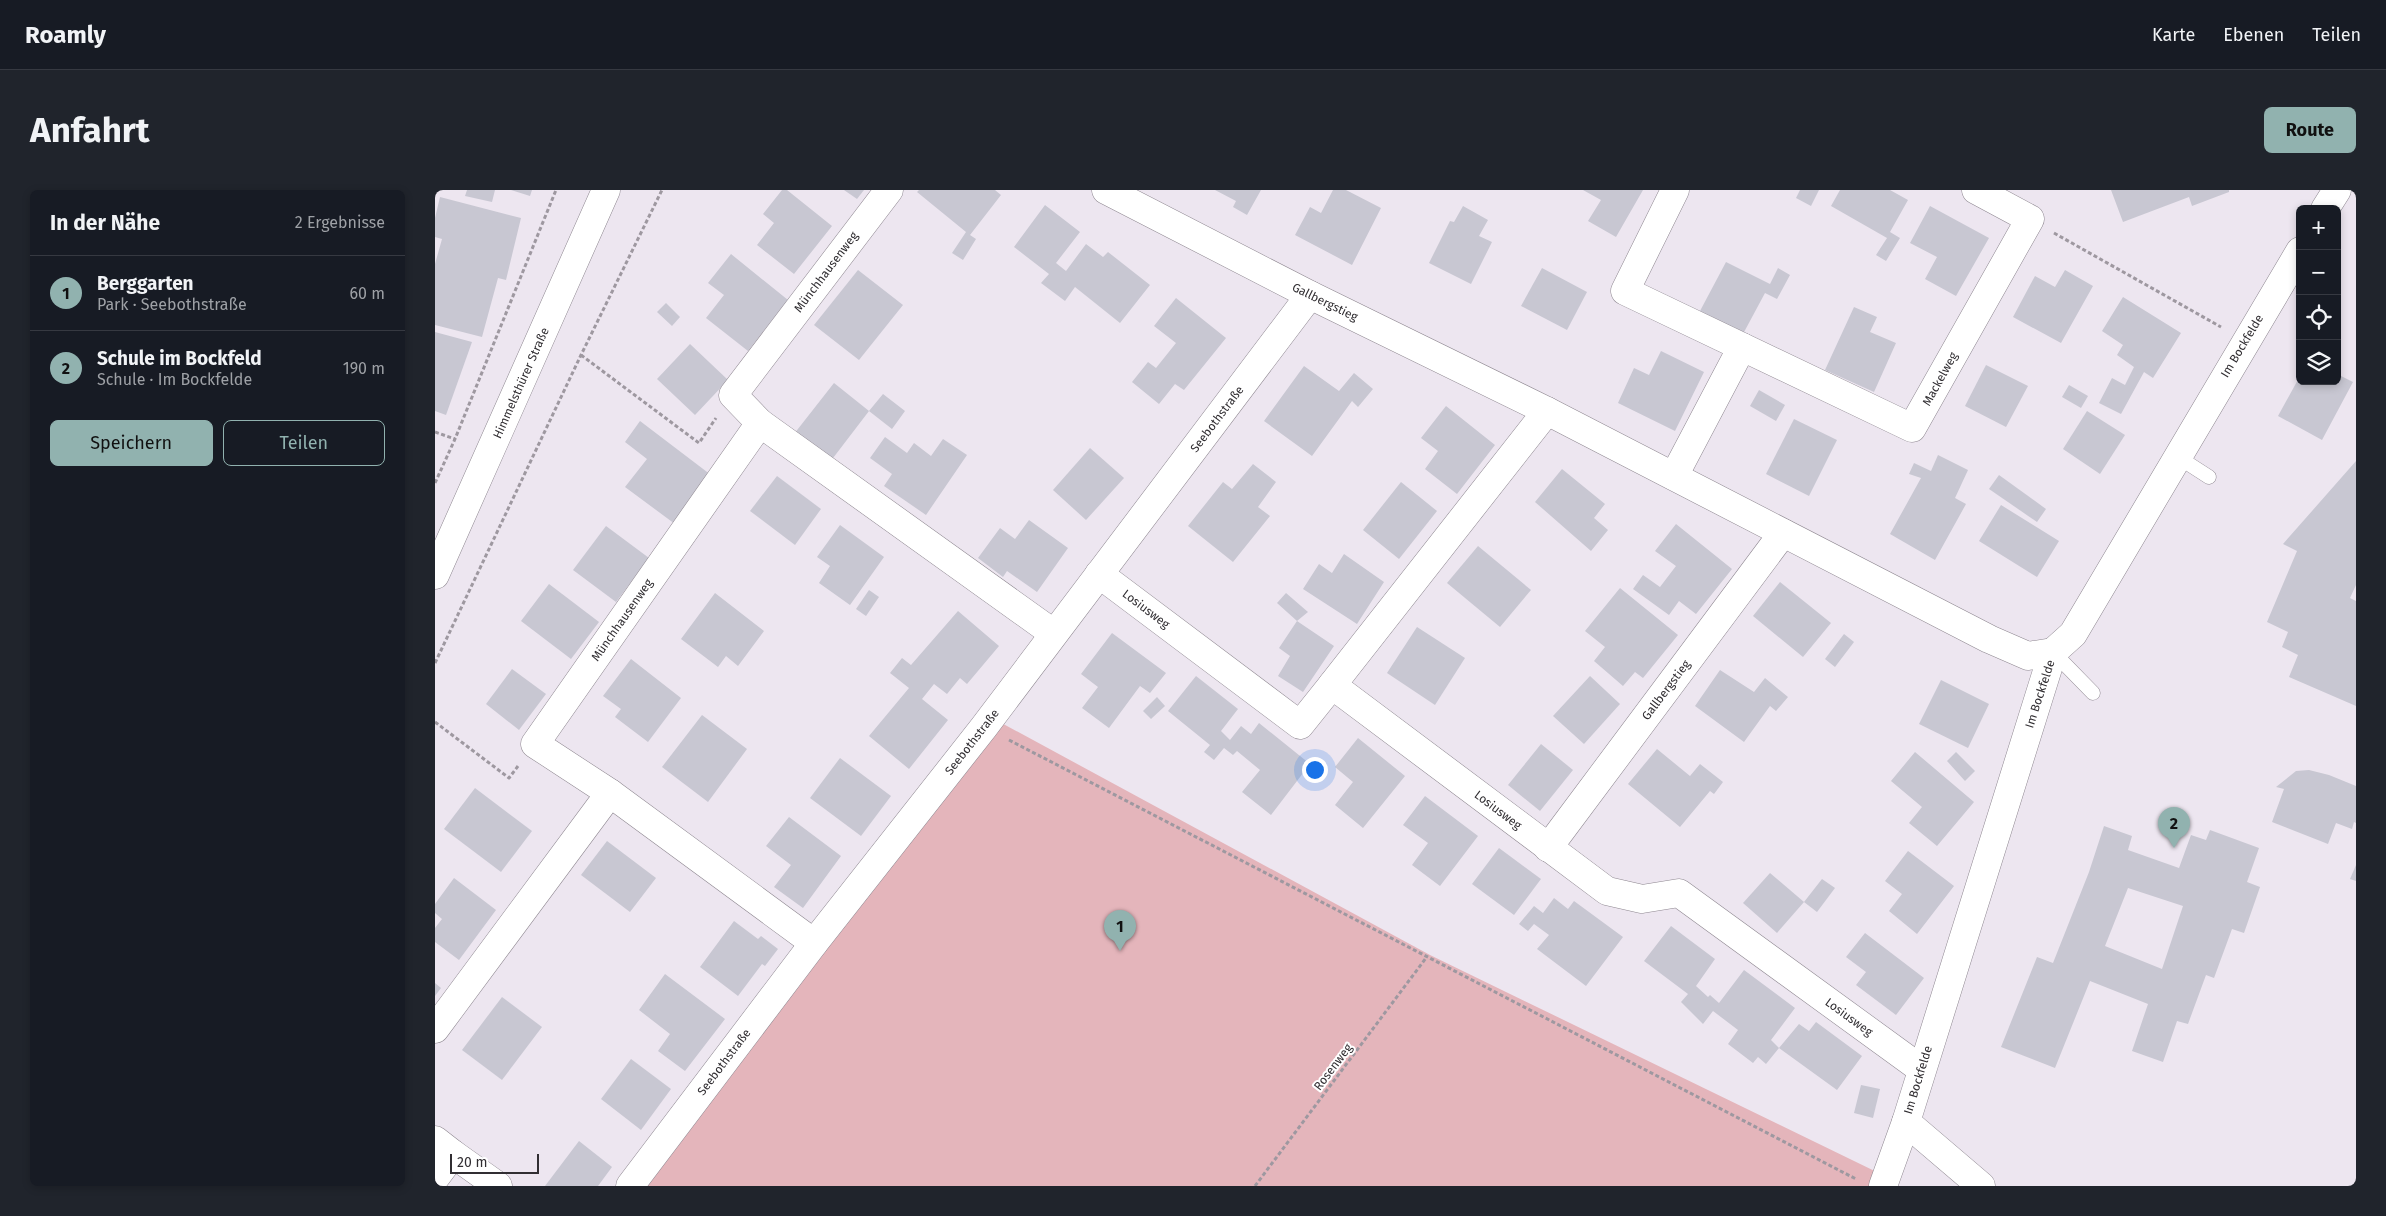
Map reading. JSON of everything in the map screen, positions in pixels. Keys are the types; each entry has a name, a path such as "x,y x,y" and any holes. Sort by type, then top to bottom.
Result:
{"street":[{"name":"Himmelsthürer Straße","path":"435,575 606,190"},
{"name":"Münchhausenweg","path":"733,395 889,190"},
{"name":"Gallbergstieg","path":"1106,190 1311,295 1547,411 1989,639 2028,656 2053,652"},
{"name":"Mackelweg","path":"1675,190 1625,291 1912,428 2030,219"},
{"path":"1976,190 2030,219"},
{"path":"2328,205 2337,190"},
{"name":"Im Bockfelde","path":"1873,1184 1906,1122 1921,1069 2053,652 2073,634 2178,458 2245,340 2296,257"},
{"name":"Seebothstraße","path":"630,1186 814,944 984,727 1053,633 1311,295"},
{"path":"1674,476 1742,347"},
{"path":"733,395 760,423 1053,633"},
{"path":"1333,686 1547,411"},
{"name":"Münchhausenweg","path":"535,744 760,423"},
{"name":"Gallbergstieg","path":"1548,848 1783,533"},
{"name":"Losiusweg","path":"1099,574 1300,725 1333,686 1607,891 1642,899 1679,893 1921,1069"},
{"path":"535,744 610,793 814,944"},
{"path":"435,1029 610,793"},
{"path":"1906,1122 1981,1186"},
{"path":"435,1178 444,1147 499,1186"}],"lane":[{"path":"2178,458 2209,477"},
{"path":"2053,652 2093,692"}],"path":[{"path":"435,483 455,439 555,190"},
{"path":"435,664 581,354 662,190"},
{"path":"2030,219 2245,340"},
{"path":"581,354 699,443 733,395"},
{"path":"435,432 455,439"},
{"path":"435,722 509,778 535,744"},
{"path":"984,727 1426,958 1873,1184"},
{"name":"Rosenweg","path":"1255,1186 1426,958"}],"shaded area":[{"path":"996,720 1430,955 1889,1178 1886,1186 645,1186"}],"building":[{"path":"467,190 495,190 492,202 465,196"},
{"path":"511,190 532,190 530,196"},
{"path":"782,190 787,190 832,226 794,274 757,245 774,223 763,214"},
{"path":"844,190 864,190 857,199"},
{"path":"919,190 995,190 1001,195 970,235 976,239 963,260 952,253 966,232 917,192"},
{"path":"1215,190 1261,190 1247,215 1233,207 1236,201"},
{"path":"1333,190 1346,190 1381,208 1352,265 1295,235 1310,207 1321,213"},
{"path":"1583,190 1643,190 1616,237 1588,221 1601,200"},
{"path":"1800,190 1819,190 1811,206 1796,198"},
{"path":"1840,190 1890,190 1908,200 1890,232 1900,238 1886,261 1876,255 1887,238 1831,206"},
{"path":"2111,190 2229,190 2229,192 2192,206 2189,197 2123,222"},
{"path":"440,197 521,218 506,280 498,278 482,337 435,325 435,264 442,239 435,237 435,218"},
{"path":"1045,205 1080,232 1056,263 1066,271 1086,244 1103,257 1108,252 1150,285 1120,323 1075,287 1065,301 1041,283 1049,274 1014,247"},
{"path":"1463,206 1488,220 1479,236 1492,242 1471,284 1429,263 1450,221 1454,222"},
{"path":"1930,206 1989,238 1956,296 1925,279 1937,257 1910,243"},
{"path":"731,254 788,300 748,351 706,318 724,295 708,283"},
{"path":"1726,262 1770,284 1778,268 1790,275 1777,299 1765,293 1743,334 1700,311"},
{"path":"1542,268 1587,292 1567,330 1521,306"},
{"path":"858,270 903,305 859,360 814,325"},
{"path":"2065,270 2093,286 2061,343 2013,317 2035,276 2055,287"},
{"path":"2123,297 2181,333 2153,378 2144,372 2121,414 2099,403 2112,378 2125,385 2134,367 2117,355 2123,345 2102,331"},
{"path":"1176,298 1226,338 1184,390 1175,384 1159,404 1132,382 1148,362 1156,368 1176,343 1154,326"},
{"path":"666,303 680,317 672,326 657,312"},
{"path":"1854,307 1877,317 1870,332 1896,343 1874,392 1825,370"},
{"path":"435,332 472,342 446,415 435,411"},
{"path":"690,344 728,380 695,415 657,379"},
{"path":"1661,351 1704,372 1675,431 1618,403 1634,368 1649,375"},
{"path":"1986,365 2028,386 2006,427 1965,406"},
{"path":"1304,366 1339,391 1354,373 1373,389 1358,407 1352,401 1312,456 1264,421"},
{"path":"2341,376 2353,382 2322,440 2278,416 2296,383 2296,385 2341,385"},
{"path":"834,383 869,411 830,462 794,434"},
{"path":"2069,385 2088,396 2081,408 2062,397"},
{"path":"1759,390 1785,405 1776,421 1750,406"},
{"path":"883,394 905,411 892,429 869,411"},
{"path":"1446,406 1495,445 1457,494 1425,469 1438,451 1421,438"},
{"path":"2087,411 2125,435 2100,474 2063,449"},
{"path":"1794,419 1837,440 1809,496 1766,474"},
{"path":"640,421 711,475 675,524 625,487 647,459 625,442"},
{"path":"885,437 907,453 914,443 931,456 943,439 967,455 926,515 884,486 892,474 870,458"},
{"path":"1090,448 1124,478 1086,520 1053,490"},
{"path":"1938,455 1968,470 1955,498 1966,504 1935,560 1890,534 1921,478 1909,474 1914,463 1931,471"},
{"path":"2356,461 2356,585 2350,598 2356,601 2356,706 2289,677 2298,655 2282,647 2288,632 2267,622 2297,551 2283,544"},
{"path":"1253,464 1276,482 1258,507 1270,516 1233,562 1188,526 1223,482 1232,489"},
{"path":"1562,469 1605,504 1594,518 1608,530 1591,551 1535,502"},
{"path":"1999,475 2046,509 2037,522 1989,489"},
{"path":"777,476 821,509 795,545 750,511"},
{"path":"1401,482 1437,511 1399,559 1363,530"},
{"path":"2001,505 2059,541 2037,577 1979,541"},
{"path":"1029,520 1068,548 1037,592 1007,571 1003,577 978,558 1000,528 1015,539"},
{"path":"1676,524 1732,569 1696,614 1679,601 1669,615 1633,589 1643,575 1660,587 1676,566 1655,551"},
{"path":"840,525 884,557 850,605 819,583 830,566 817,557"},
{"path":"606,526 649,558 616,602 573,570"},
{"path":"1478,546 1531,590 1500,627 1447,583"},
{"path":"1344,554 1384,582 1357,624 1303,589 1319,564 1332,573"},
{"path":"1780,582 1831,623 1803,657 1753,616"},
{"path":"549,584 599,622 571,659 521,621"},
{"path":"1620,588 1678,635 1643,678 1635,672 1623,686 1594,661 1605,647 1585,631"},
{"path":"869,590 879,597 866,616 856,609"},
{"path":"715,593 764,631 738,666 726,656 718,667 681,639"},
{"path":"1286,593 1308,612 1297,621 1277,603"},
{"path":"958,611 999,646 967,684 960,678 947,694 934,684 922,699 948,720 909,769 869,736 909,688 890,673 902,658 911,665"},
{"path":"1297,621 1334,646 1303,692 1278,676 1290,656 1279,648"},
{"path":"1417,627 1465,658 1435,705 1387,673"},
{"path":"1112,633 1166,673 1150,693 1140,686 1109,728 1082,708 1098,687 1081,674"},
{"path":"1844,634 1854,642 1835,667 1825,659"},
{"path":"631,659 681,698 648,742 615,717 621,709 603,696"},
{"path":"512,669 546,694 519,730 486,704"},
{"path":"1720,670 1754,692 1765,678 1788,697 1776,711 1770,706 1744,742 1695,706"},
{"path":"1196,676 1238,709 1221,731 1230,740 1241,726 1251,734 1259,723 1310,764 1271,815 1242,792 1260,770 1237,751 1233,755 1224,748 1214,760 1204,752 1210,745 1168,711"},
{"path":"1590,676 1620,704 1584,744 1553,716"},
{"path":"1941,680 1989,704 1968,748 1919,724"},
{"path":"1157,697 1165,706 1151,719 1143,711"},
{"path":"702,715 747,749 708,802 662,767"},
{"path":"1358,738 1405,776 1363,828 1335,805 1353,782 1335,767"},
{"path":"1541,744 1573,770 1540,811 1508,785"},
{"path":"1657,749 1690,776 1700,764 1723,782 1714,794 1710,791 1680,827 1628,784"},
{"path":"1915,752 1974,802 1937,846 1909,823 1922,807 1891,781"},
{"path":"1956,752 1975,771 1965,781 1947,761"},
{"path":"840,758 891,796 861,836 810,798"},
{"path":"2309,770 2329,775 2356,786 2356,823 2354,822 2352,829 2336,823 2328,844 2272,822 2284,789 2276,787 2296,771"},
{"path":"475,788 532,831 501,872 444,829"},
{"path":"1425,796 1478,836 1440,886 1412,865 1428,843 1403,825"},
{"path":"789,817 841,856 803,908 774,887 791,865 766,846"},
{"path":"2104,826 2132,836 2128,850 2179,868 2191,835 2206,840 2210,830 2259,848 2247,882 2260,887 2244,933 2232,929 2214,978 2206,975 2188,1024 2177,1021 2163,1062 2132,1051 2148,1004 2090,981 2055,1068 2001,1047 2037,957 2053,963 2089,872","holes":["2128,888 2183,906 2162,969 2105,946"]},
{"path":"607,841 656,878 630,912 581,875"},
{"path":"1499,848 1541,879 1514,915 1472,884"},
{"path":"1908,851 1954,886 1917,934 1889,911 1902,894 1885,881"},
{"path":"2356,865 2356,881 2350,879"},
{"path":"1770,873 1804,902 1777,933 1743,903"},
{"path":"454,878 496,910 459,960 435,942 435,928 442,919 435,913 435,904"},
{"path":"1822,879 1835,888 1817,912 1804,902"},
{"path":"1554,898 1568,909 1574,901 1623,937 1586,986 1537,949 1549,935 1534,924 1528,931 1519,924 1534,906 1543,913"},
{"path":"734,921 758,939 761,936 778,949 765,966 762,964 738,996 700,967"},
{"path":"1671,926 1715,959 1696,986 1708,997 1710,995 1719,1003 1744,970 1795,1008 1771,1040 1779,1048 1766,1064 1758,1057 1753,1063 1728,1044 1738,1030 1713,1011 1703,1024 1681,1002 1688,994 1644,961"},
{"path":"1865,933 1924,978 1896,1015 1856,985 1866,972 1846,957"},
{"path":"665,974 725,1019 685,1071 658,1051 670,1034 639,1010"},
{"path":"435,983 441,988 435,996"},
{"path":"502,997 542,1027 502,1080 462,1050"},
{"path":"1816,1022 1862,1056 1837,1090 1779,1048 1799,1024 1809,1031"},
{"path":"631,1059 671,1089 641,1130 601,1099"},
{"path":"1861,1085 1880,1089 1873,1118 1854,1113"},
{"path":"579,1141 612,1167 598,1186 545,1186"}],"place":[{"name":"Schule im Bockfeld","path":"2174,848"},
{"name":"Berggarten","path":"1120,951"}]}
